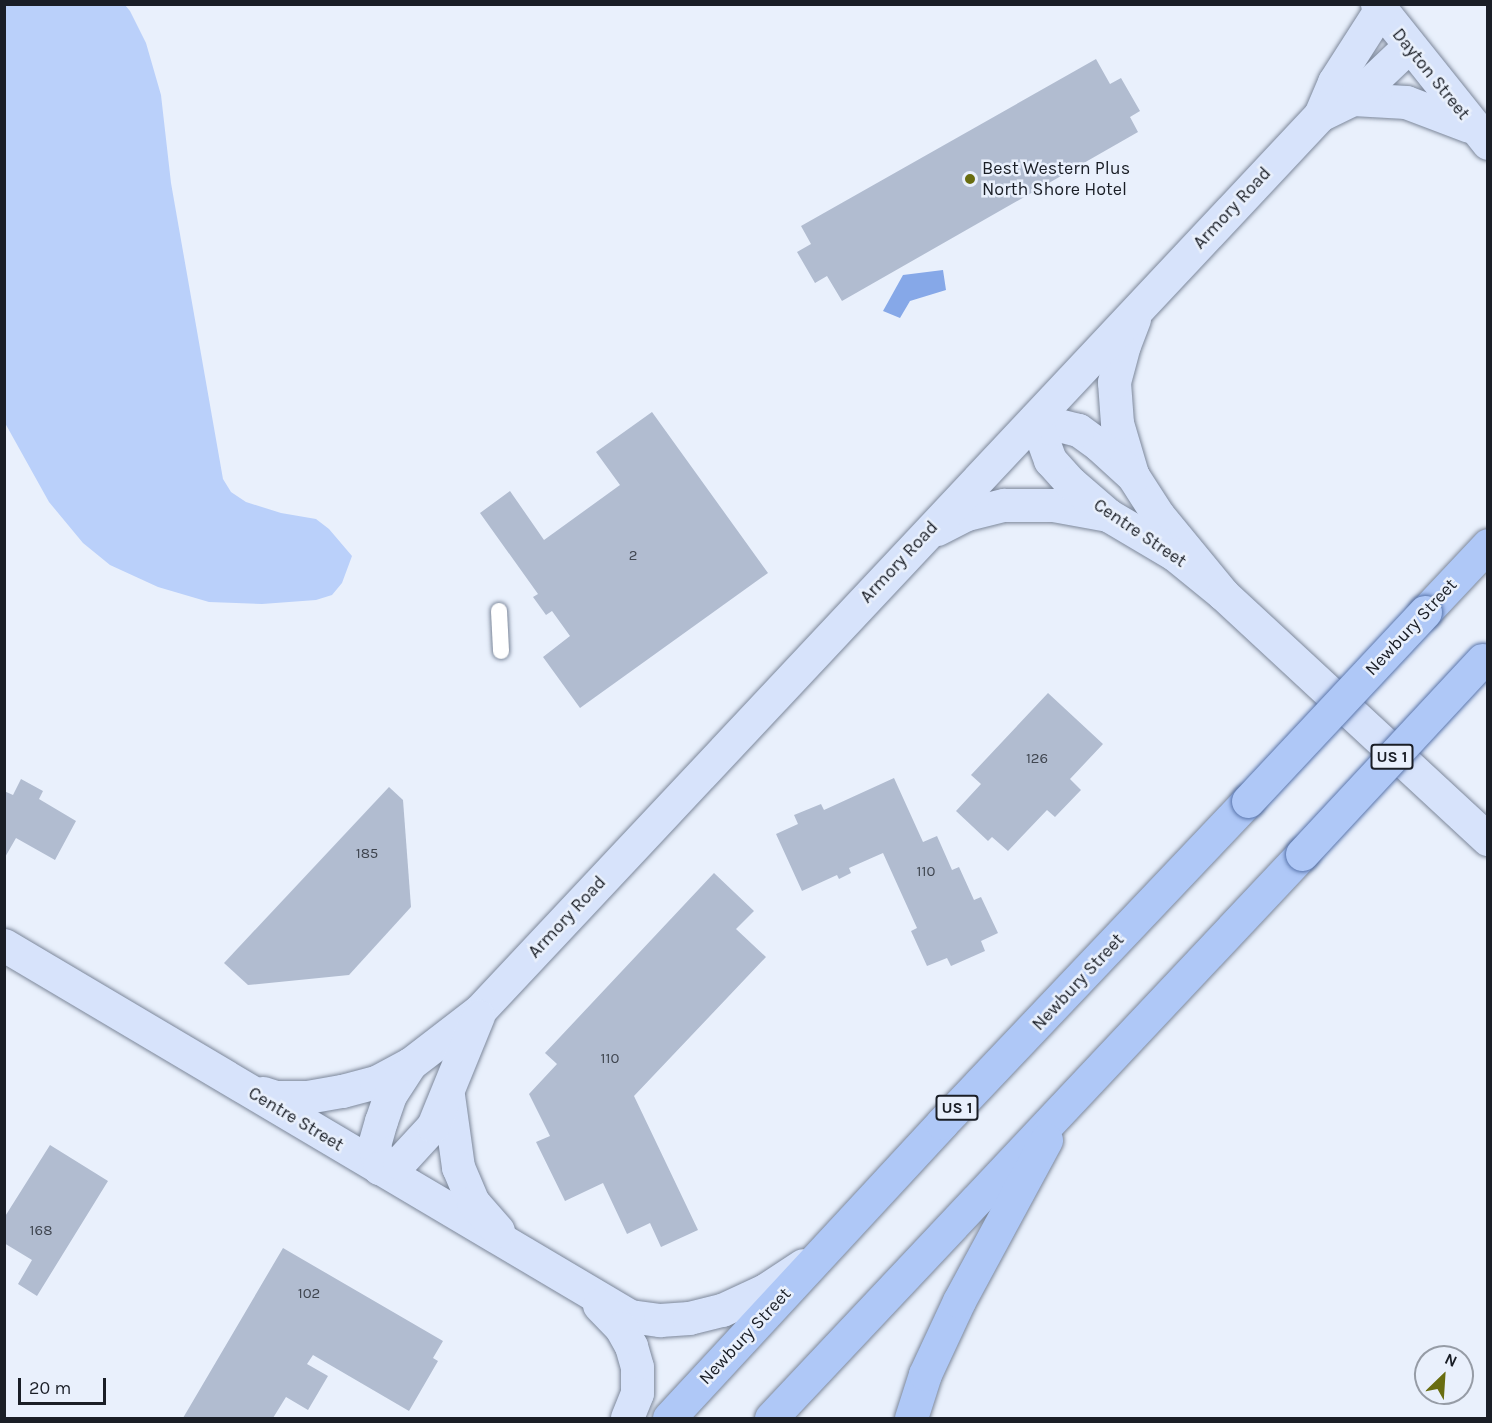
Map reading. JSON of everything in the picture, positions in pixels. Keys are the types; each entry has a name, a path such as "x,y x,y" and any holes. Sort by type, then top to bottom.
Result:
{"main road":[{"name":"Dayton Street","path":"1378,7 1481,136"},
{"name":"Armory Road","path":"480,1010 448,1094 433,1126 415,1148 399,1162 379,1168 374,1145 381,1121 390,1095 410,1064 480,1010 1320,115 1334,82 1378,7"},
{"name":"Armory Road","path":"1320,115 1353,99 1408,47"},
{"path":"1353,99 1406,102 1438,112 1481,136"},
{"path":"1133,476 1117,423 1114,382 1124,345 1140,306"},
{"name":"Centre Street","path":"1035,418 1078,430 1099,445 1133,476 1158,515 1223,594"},
{"name":"Centre Street","path":"1035,418 1050,460 1071,483 1108,515 1174,554 1223,594 1488,839"},
{"path":"922,537 967,514 1004,505 1053,505 1108,515"},
{"name":"Newbury Street","path":"669,1419 822,1253 1488,545"},
{"name":"US 1","path":"771,1419 1485,657"},
{"name":"Centre Street","path":"4,945 630,1316 660,1320 689,1318 722,1310 765,1290 822,1253"},
{"path":"238,1084 275,1097 307,1098 376,1082 410,1064"},
{"path":"448,1094 458,1167 473,1202 496,1229 527,1256"},
{"path":"911,1419 925,1374 959,1301 1067,1102"},
{"name":"Centre Street","path":"587,1292 621,1328 631,1346 637,1367 636,1393 627,1419"}],"lane":[{"path":"499,611 501,651"}],"shaded area":[{"path":"4,5 125,5 130,11 146,43 161,95 171,183 223,479 231,492 246,502 281,513 316,519 329,529 352,556 342,583 332,595 316,600 262,604 209,602 158,587 110,565 83,543 49,502 5,423"},
{"path":"943,270 946,290 910,301 900,318 883,311 903,275"}],"building":[{"name":"Best Western Plus North Shore Hotel","path":"1096,59 1110,84 1121,78 1140,111 1130,117 1138,132 842,301 827,276 815,283 797,252 811,244 801,226"},
{"path":"652,412 768,573 580,708 543,657 570,636 552,611 546,615 533,597 538,594 480,513 510,491 544,540 620,485 596,452"},
{"path":"1048,693 1103,744 1070,779 1081,790 1055,817 1047,810 1008,851 992,837 988,841 956,811 981,784 971,775"},
{"path":"894,778 923,842 937,836 952,870 959,867 974,900 981,897 998,933 981,941 985,951 951,966 947,958 927,966 911,931 917,928 883,853 849,868 851,873 839,879 837,875 802,891 776,834 798,824 794,815 821,804 824,810"},
{"path":"21,779 43,791 39,799 76,821 55,860 16,838 4,859 4,791 13,795"},
{"path":"389,787 403,800 411,907 349,975 248,985 224,963"},
{"path":"714,873 754,911 736,929 766,957 634,1096 698,1230 661,1247 650,1223 627,1234 603,1183 565,1201 536,1142 550,1136 529,1094 557,1064 545,1053"},
{"path":"50,1145 108,1181 37,1296 18,1284 32,1260 4,1243 4,1218"},
{"path":"283,1248 443,1341 433,1358 438,1361 409,1411 313,1355 307,1364 328,1376 308,1410 286,1397 273,1418 183,1418"}],"place":[{"name":"Best Western Plus North Shore Hotel","path":"970,179"}]}
